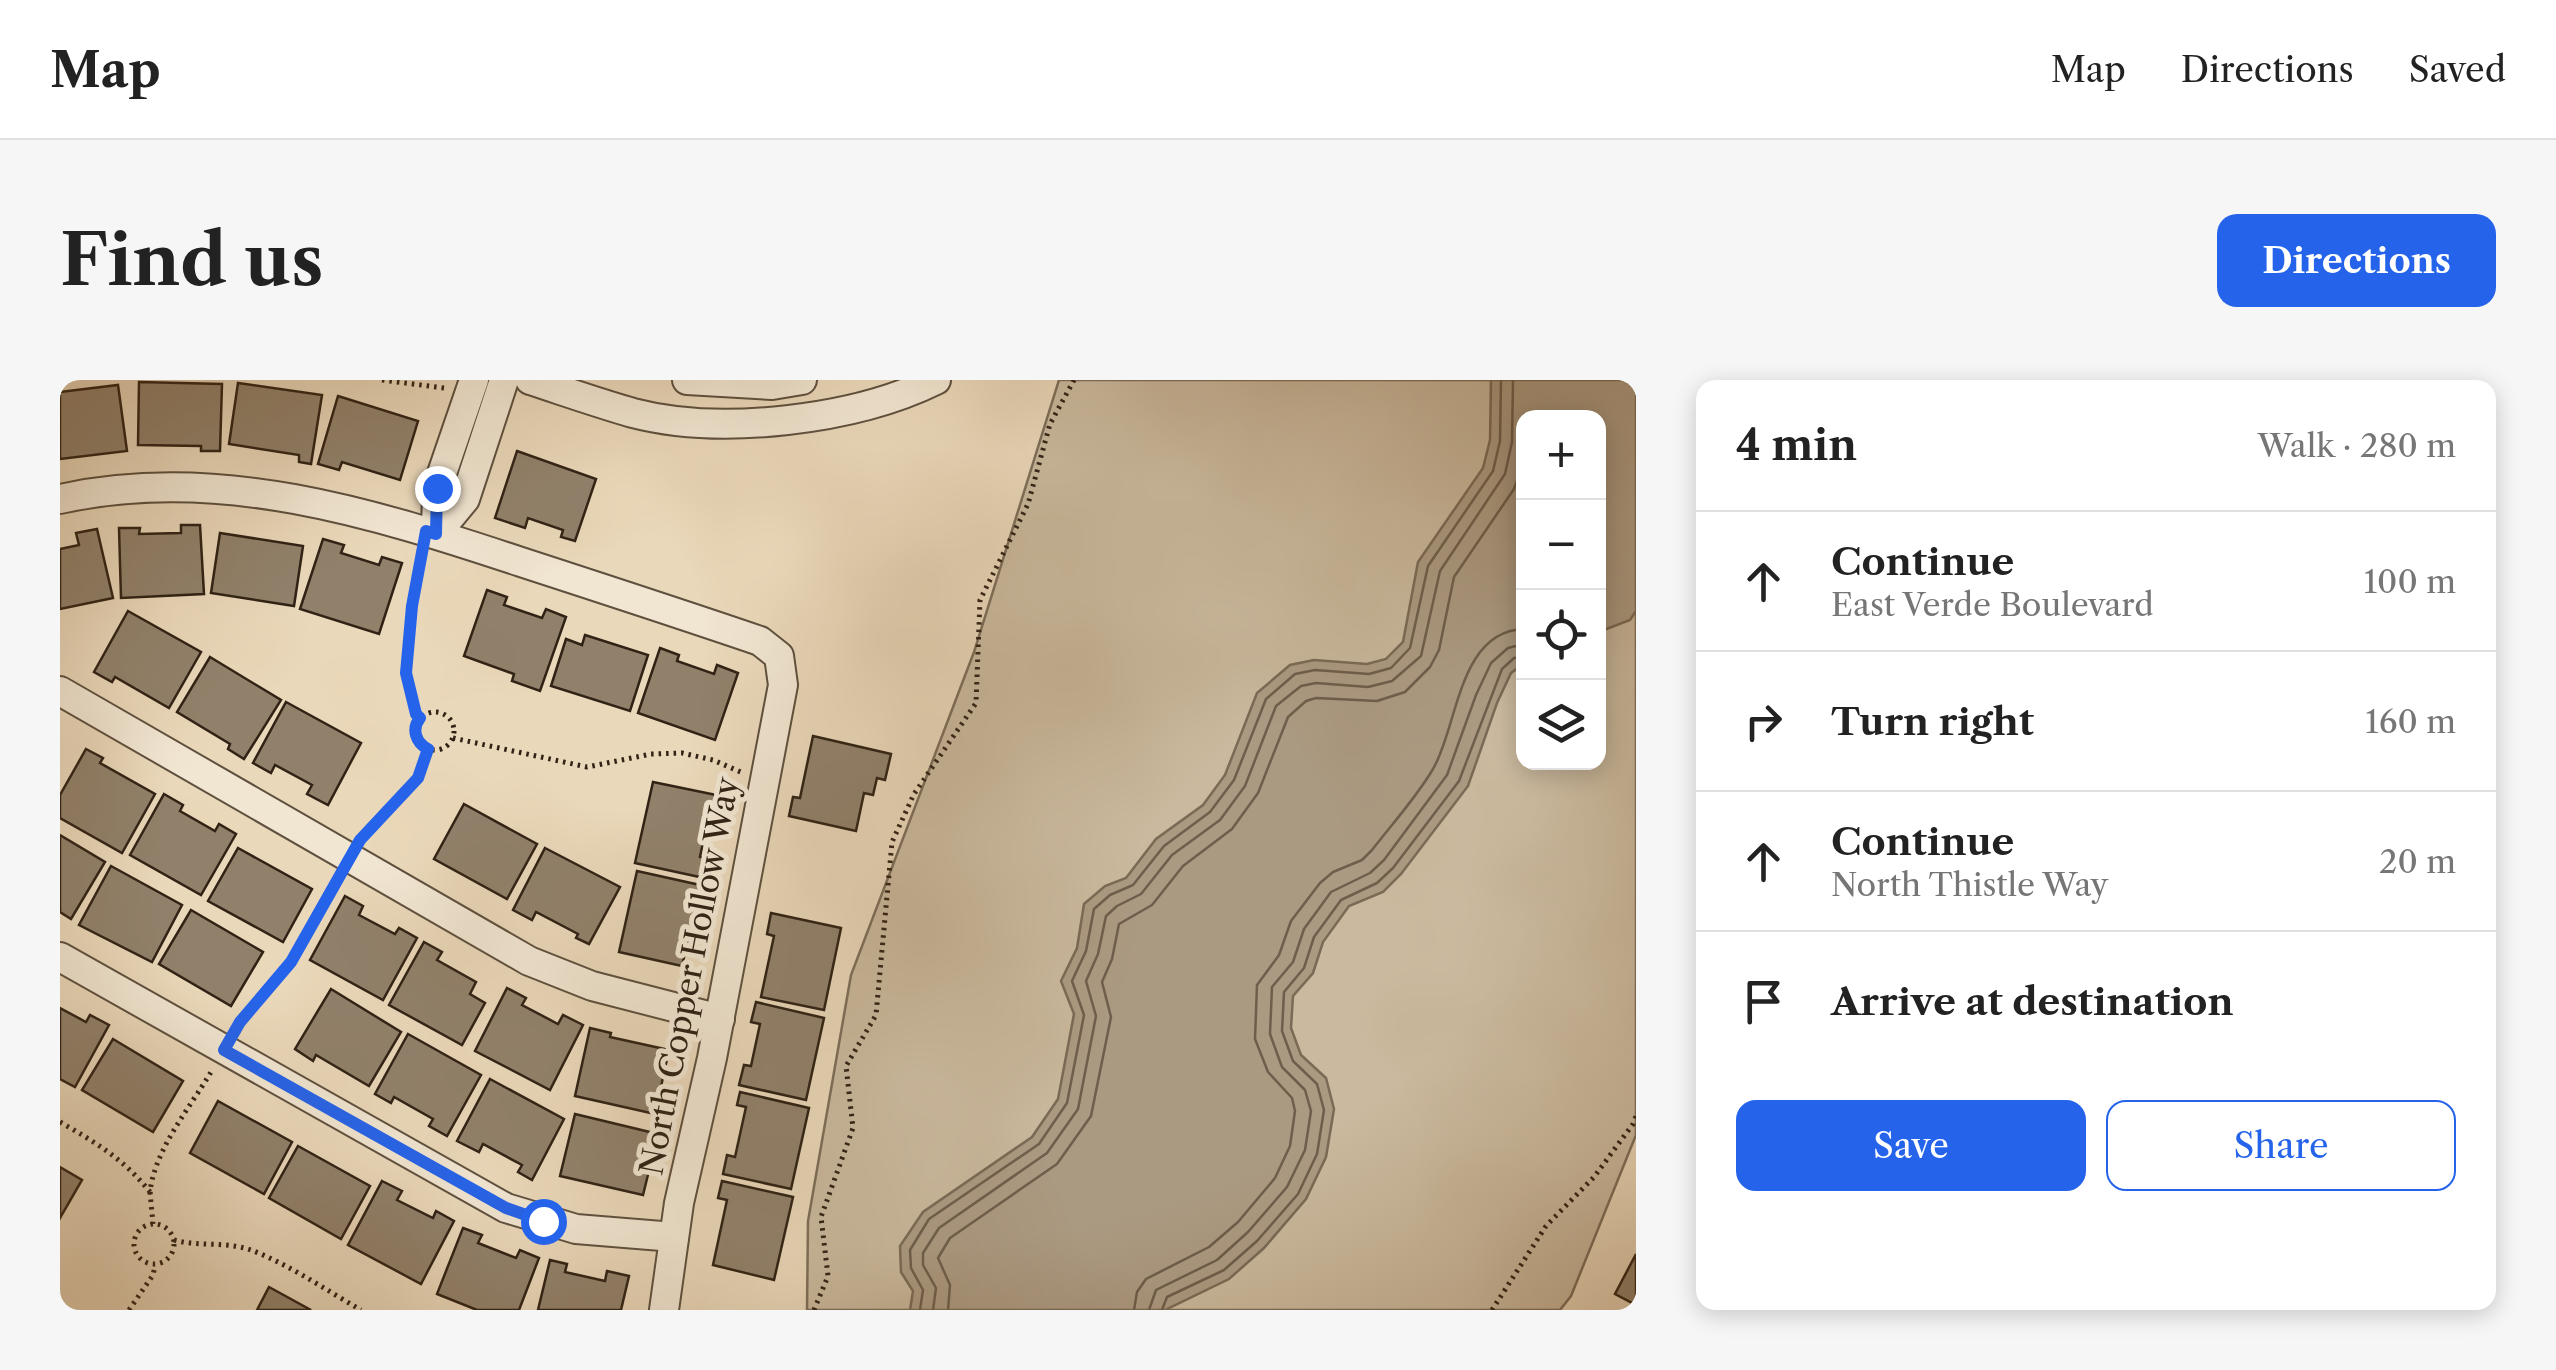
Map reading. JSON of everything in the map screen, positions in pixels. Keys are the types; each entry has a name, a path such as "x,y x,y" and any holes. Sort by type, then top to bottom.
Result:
{"street":[{"path":"431,533 437,488 474,380"},
{"path":"431,533 465,499 504,380"},
{"path":"530,380 635,413 682,422 737,424 818,417 855,393 936,380"},
{"path":"687,380 772,385 802,380"},
{"path":"60,499 136,488 216,488 273,494 354,510 431,533"},
{"name":"North Copper Hollow Way","path":"431,533 760,640 779,656 783,685 674,1238 664,1310"},
{"path":"62,696 528,961 592,986 720,1019"},
{"path":"60,957 506,1208 576,1228 674,1238"}],"path":[{"path":"382,380 446,388 457,380"},
{"path":"814,1310 828,1276 821,1217 853,1128 846,1066 876,1016 892,842 914,794 976,703 980,600 1028,504 1050,424 1074,380"},
{"path":"420,718 406,673 412,606 431,533"},
{"path":"436,710 447,715 454,725 453,738 446,747 428,749 415,736 416,723 423,714 436,710"},
{"path":"453,738 586,768 651,754 682,753 765,780"},
{"path":"152,1224 152,1174 161,1156 240,1022 291,962 348,858 382,812 418,778 428,749"},
{"path":"1492,1310 1546,1226 1594,1177 1636,1116"},
{"path":"60,1122 104,1146 150,1192"},
{"path":"154,1266 136,1256 133,1242 140,1229 152,1224 166,1228 174,1240 188,1244 218,1243 251,1250 361,1310"},
{"path":"130,1310 153,1275 154,1266 172,1254 174,1240"}],"shaded area":[{"path":"1059,380 1636,380 1636,1135 1571,1296 1560,1310 807,1310 808,1221 851,975 974,652"}],"water":[{"path":"1491,380 1636,380 1636,611 1630,620 1606,629 1606,410 1516,410 1516,669 1497,703 1468,786 1401,874 1383,892 1349,906 1323,942 1313,973 1293,996 1291,1028 1301,1055 1326,1078 1334,1109 1326,1157 1306,1199 1264,1248 1229,1279 1165,1310 910,1310 913,1291 901,1272 900,1246 923,1212 1032,1137 1058,1099 1074,1014 1061,981 1077,948 1084,904 1105,886 1126,878 1156,839 1203,805 1225,775 1257,693 1290,665 1314,660 1367,664 1386,659 1403,642 1418,562 1483,468 1490,440"}],"building":[{"path":"139,382 222,384 220,451 201,451 201,446 138,445"},
{"path":"238,383 322,395 311,464 299,462 299,455 229,444"},
{"path":"118,385 127,451 60,459 60,392"},
{"path":"338,396 418,421 400,480 342,462 339,470 318,464"},
{"path":"517,451 596,479 575,541 561,537 563,530 528,518 525,528 495,518"},
{"path":"181,525 200,525 204,594 121,598 119,528 140,528 139,534 181,533"},
{"path":"97,529 113,598 60,609 60,549 79,545 76,533"},
{"path":"220,533 303,546 294,606 211,593"},
{"path":"323,539 344,545 341,553 379,565 382,557 402,563 379,634 300,609"},
{"path":"487,590 507,597 504,605 542,618 546,609 566,617 540,691 512,681 514,674 464,656"},
{"path":"128,611 201,652 169,708 115,677 112,682 94,672"},
{"path":"585,635 648,655 630,711 551,686 566,639 582,645"},
{"path":"660,648 679,655 677,661 714,674 717,665 738,673 715,740 638,713"},
{"path":"210,657 281,700 244,759 228,749 230,744 177,712"},
{"path":"286,702 361,743 328,805 307,794 312,785 275,765 271,773 253,763"},
{"path":"813,736 891,754 885,780 877,778 873,795 864,793 856,831 789,816 793,797 800,798"},
{"path":"86,749 103,758 100,763 155,794 122,853 60,818 60,795"},
{"path":"653,782 721,796 717,815 709,813 700,857 709,858 704,878 635,863"},
{"path":"164,794 183,805 180,811 215,831 219,824 236,834 201,895 130,855"},
{"path":"464,804 537,844 507,899 434,859"},
{"path":"60,835 105,862 71,919 60,912"},
{"path":"238,848 312,889 283,942 208,901"},
{"path":"545,848 620,887 589,944 536,912 532,920 513,910"},
{"path":"111,866 182,905 152,962 79,925"},
{"path":"637,871 700,885 682,966 619,952"},
{"path":"345,896 363,906 359,915 395,934 399,928 417,938 383,1000 310,960"},
{"path":"191,910 263,952 231,1006 159,964"},
{"path":"771,913 841,928 824,1010 761,997 774,936 767,934"},
{"path":"424,942 442,952 437,960 476,982 470,994 485,1003 462,1045 389,1005"},
{"path":"507,988 526,998 522,1005 558,1024 563,1015 583,1025 550,1090 475,1051"},
{"path":"331,989 401,1032 369,1086 316,1055 313,1061 295,1049"},
{"path":"756,1002 824,1018 806,1100 739,1085 744,1065 751,1066 760,1024 751,1022"},
{"path":"60,1008 86,1022 90,1015 109,1025 75,1087 60,1079"},
{"path":"590,1028 611,1033 610,1037 669,1050 655,1114 575,1096"},
{"path":"408,1034 481,1075 447,1136 429,1126 433,1119 394,1097 391,1103 375,1094"},
{"path":"113,1039 183,1081 153,1132 82,1090"},
{"path":"490,1079 564,1119 532,1180 518,1172 522,1165 483,1144 479,1152 457,1141"},
{"path":"740,1092 809,1108 791,1189 723,1174 727,1155 735,1157 746,1107 737,1105"},
{"path":"218,1101 292,1142 264,1194 190,1153"},
{"path":"575,1114 658,1134 643,1195 560,1176"},
{"path":"298,1146 370,1186 341,1239 269,1198"},
{"path":"60,1167 82,1180 60,1218"},
{"path":"382,1181 402,1191 397,1200 433,1218 436,1211 454,1221 421,1284 348,1245"},
{"path":"722,1181 793,1197 774,1280 713,1265 727,1200 718,1198"},
{"path":"463,1228 482,1235 478,1243 516,1258 520,1250 539,1258 519,1310 477,1310 437,1294"},
{"path":"1636,1254 1636,1305 1615,1294"},
{"path":"550,1260 567,1264 565,1272 605,1281 607,1271 629,1276 621,1310 538,1310"},
{"path":"269,1287 311,1310 257,1310"}],"route":[{"path":"437,488 436,534 426,531 419,560 406,673 420,718 415,736 428,749 418,778 382,812 360,840 291,962 240,1022 224,1050 506,1208 543,1221"}]}
